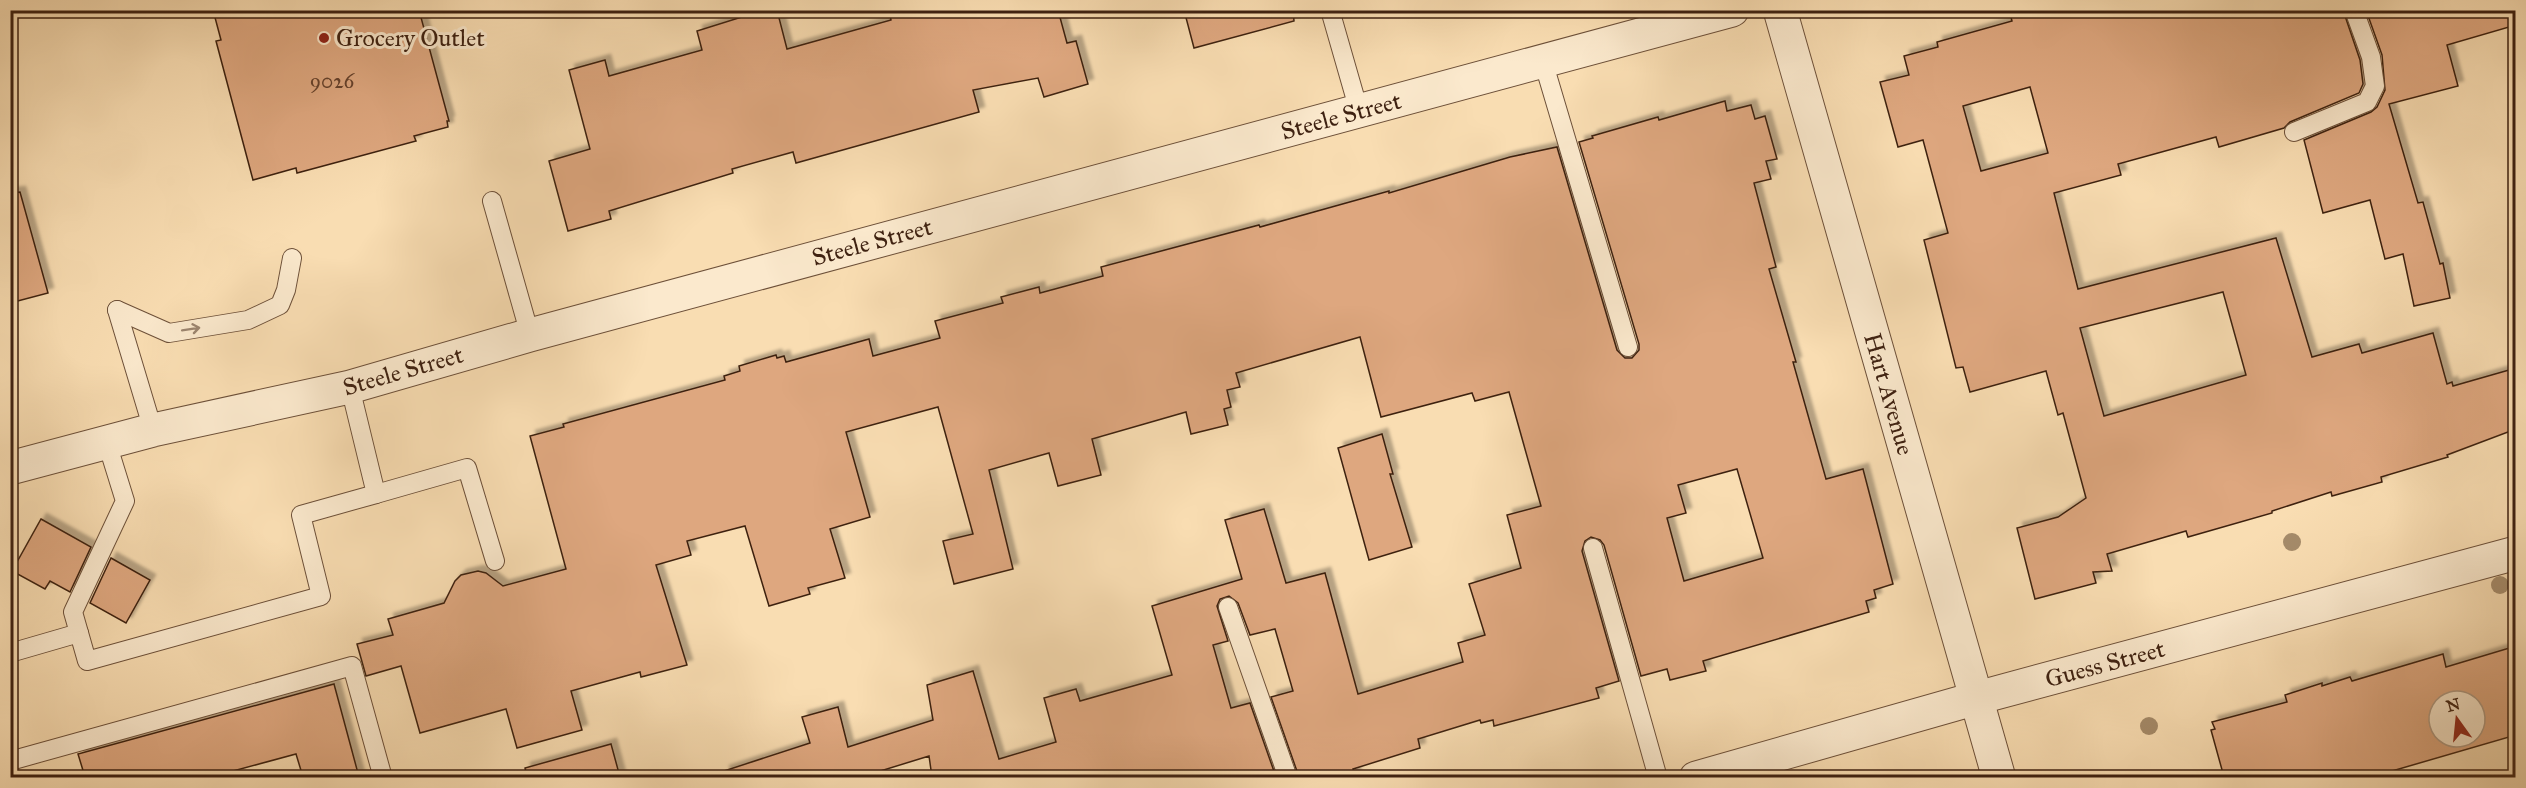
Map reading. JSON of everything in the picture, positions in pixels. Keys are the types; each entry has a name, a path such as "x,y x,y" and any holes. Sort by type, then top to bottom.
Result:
{"street":[{"name":"Steele Street","path":"10,468 153,430 350,387 530,335 1732,10"},
{"name":"Hart Avenue","path":"1780,10 1999,777"},
{"name":"Guess Street","path":"1696,777 2516,553"}],"lane":[{"path":"1330,10 1359,111"},
{"path":"2294,132 2367,102 2375,86 2371,57 2354,10"},
{"path":"1544,61 1628,347"},
{"path":"492,201 530,335"},
{"path":"153,430 117,310 169,333 248,320 280,305 286,290 292,258"},
{"path":"350,387 376,494"},
{"path":"107,442 125,501 73,612 87,661 321,596 301,515 467,468 495,561"},
{"path":"1593,548 1658,777"},
{"path":"1228,607 1288,777"},
{"path":"10,653 79,633"},
{"path":"10,761 352,666 383,777"}],"building":[{"path":"213,10 419,10 449,121 447,121 448,127 414,136 416,141 297,173 296,168 253,180 216,41 221,40"},
{"path":"764,10 777,10 787,49 891,20 889,10 1058,10 1067,43 1076,41 1088,84 1044,97 1038,78 973,90 979,112 796,163 793,152 732,169 733,173 609,211 611,219 568,231 549,161 590,149 569,70 605,60 609,76 702,50 697,31"},
{"path":"1184,10 1293,10 1294,21 1194,48"},
{"path":"2009,10 2343,10 2360,60 2363,84 2359,93 2290,122 2284,128 2219,147 2216,137 2118,164 2121,175 2054,193 2078,289 2276,238 2312,357 2359,344 2362,353 2433,333 2447,384 2452,382 2453,386 2516,368 2516,429 2447,455 2448,457 2381,477 2382,482 2332,496 2331,492 2272,511 2272,513 2188,537 2186,531 2107,554 2112,571 2093,572 2096,583 2035,599 2017,528 2058,517 2086,498 2063,413 2058,415 2046,371 1970,392 1963,367 1956,368 1924,240 1948,233 1923,140 1898,147 1880,82 1909,75 1904,56 1938,47 1937,42 2012,21","holes":["2030,87 2048,153 1981,171 1963,106","2223,292 2246,375 2104,416 2080,328"]},
{"path":"2366,10 2516,10 2516,25 2447,45 2458,86 2389,104 2418,203 2423,202 2440,264 2443,263 2450,298 2414,306 2403,254 2385,259 2370,200 2323,213 2304,140 2371,112 2377,107 2385,90 2382,55"},
{"path":"1725,101 1727,111 1751,105 1755,119 1765,116 1777,159 1766,161 1771,179 1754,183 1776,267 1769,269 1796,362 1793,362 1826,479 1863,469 1893,584 1874,590 1876,598 1866,601 1869,612 1703,661 1706,671 1670,680 1667,669 1641,676 1604,545 1600,540 1591,537 1585,541 1582,551 1619,681 1596,688 1599,698 1494,726 1493,720 1481,723 1480,720 1418,739 1420,748 1353,769 1356,777 1299,777 1271,697 1293,691 1275,629 1250,635 1238,603 1229,596 1220,599 1217,606 1228,641 1213,645 1231,708 1250,703 1276,777 932,777 929,756 861,777 725,777 724,771 810,743 802,717 838,707 848,747 933,720 927,685 973,671 999,759 1056,742 1044,698 1076,689 1080,701 1172,675 1152,606 1242,579 1225,520 1264,509 1286,583 1325,573 1358,694 1463,662 1458,643 1485,635 1469,584 1521,568 1507,515 1541,506 1509,392 1475,401 1472,393 1381,417 1360,337 1236,373 1240,387 1227,390 1231,407 1224,409 1228,425 1191,434 1186,412 1092,439 1101,475 1058,486 1049,453 989,470 1013,569 954,584 943,541 973,534 938,407 846,432 870,517 830,529 845,578 808,588 810,594 769,606 745,526 687,541 691,555 656,565 687,665 641,677 640,672 571,691 582,730 517,748 506,709 420,733 401,666 366,676 357,644 393,635 388,619 444,603 455,581 461,575 478,571 486,573 503,586 566,569 530,436 564,427 563,424 725,380 724,376 740,371 739,366 776,355 777,358 784,356 786,362 869,339 873,356 940,338 935,321 1003,303 1001,297 1039,287 1040,293 1103,276 1101,267 1259,225 1260,227 1389,191 1389,193 1510,157 1557,147 1617,350 1625,358 1632,358 1639,350 1639,344 1579,142 1658,117 1659,120","holes":["1737,469 1763,558 1684,581 1667,518 1686,513 1678,485"]},
{"path":"20,192 48,293 10,303 10,193"},
{"path":"1382,434 1393,474 1390,474 1412,547 1369,560 1338,448"},
{"path":"41,519 91,547 70,592 50,581 45,589 12,571"},
{"path":"111,558 150,580 126,623 90,603"},
{"path":"2516,646 2516,735 2487,743 2487,689 2427,689 2427,749 2468,749 2392,771 2394,777 2224,777 2211,730 2215,729 2212,722 2287,702 2285,695 2322,683 2322,686 2350,677 2352,681 2443,654 2446,667"},
{"path":"334,684 359,777 303,777 296,754 211,777 85,777 78,754"},
{"path":"611,744 620,777 527,777 525,768"}],"place":[{"name":"Grocery Outlet","path":"324,38"}]}
